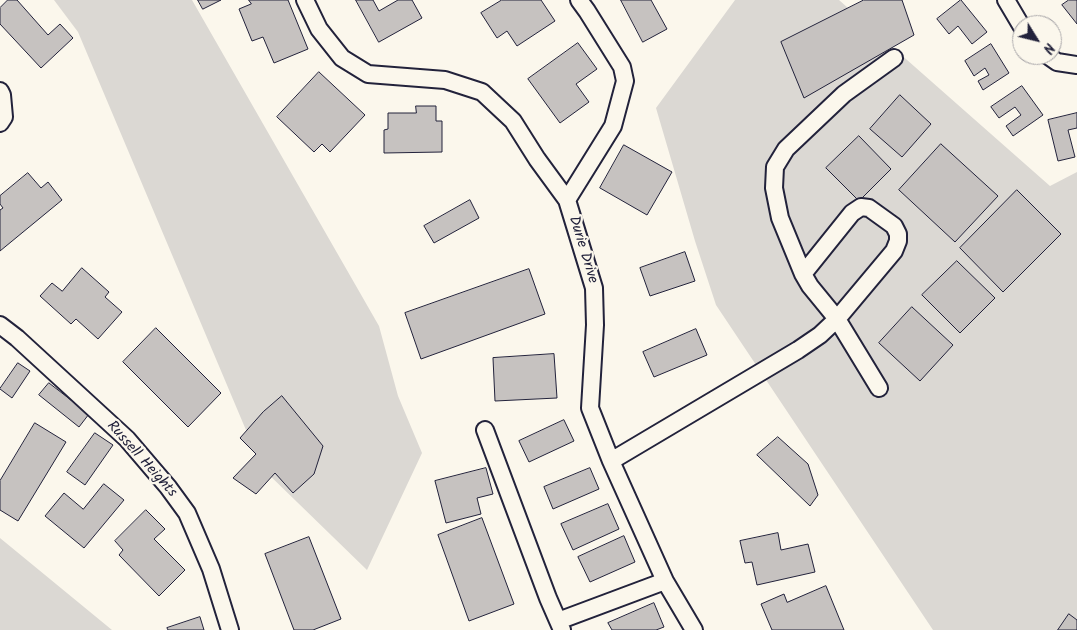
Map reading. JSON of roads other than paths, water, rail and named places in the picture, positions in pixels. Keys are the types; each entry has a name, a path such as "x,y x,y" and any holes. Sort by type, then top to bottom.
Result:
{"street":[{"name":"Durie Drive","path":"305,0 319,29 342,58 368,74 446,80 482,92 513,121 537,159 567,200 594,288 595,325 590,408 611,461 665,581 694,630"},
{"path":"567,200 613,126 625,81 622,67 579,0"},
{"path":"1006,0 1015,15"},
{"path":"879,388 838,319 810,286 803,274 780,218 774,188 775,167 786,149 844,94 894,58"},
{"path":"1062,63 1077,65"},
{"path":"0,92 4,117 0,123"},
{"path":"611,461 820,335 838,319 894,251 898,241 898,234 894,226 869,208 861,207 852,213 803,274"},
{"name":"Russell Heights","path":"0,325 17,338 127,440 187,512 211,570 230,630"},
{"path":"485,430 548,598 560,625 665,581"}]}
